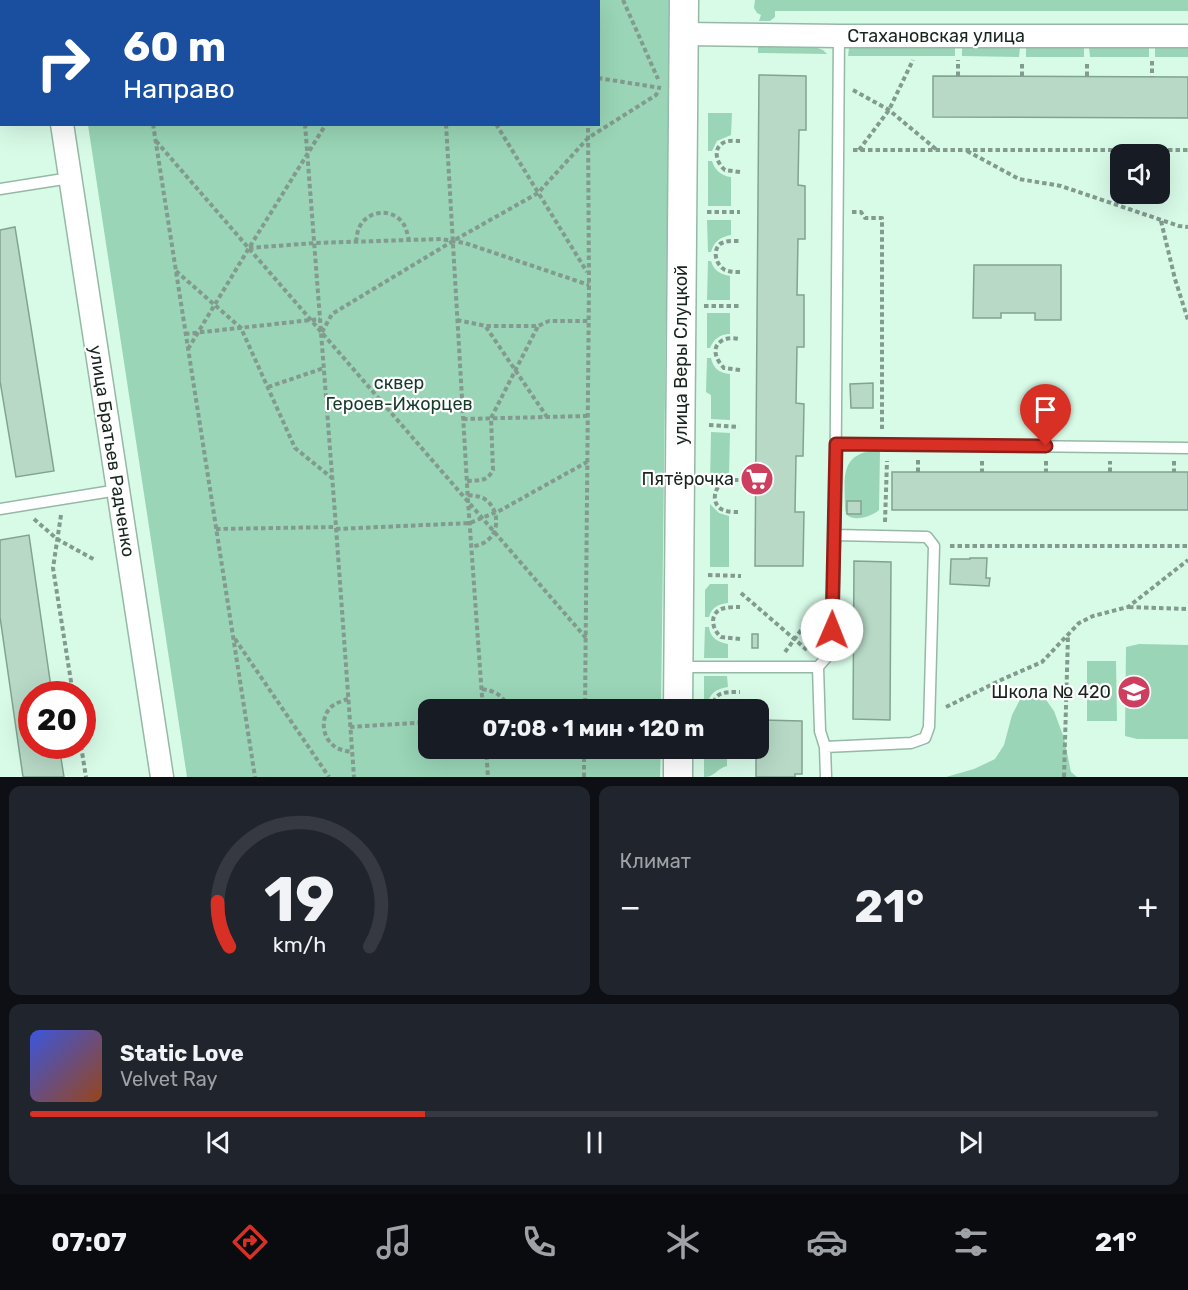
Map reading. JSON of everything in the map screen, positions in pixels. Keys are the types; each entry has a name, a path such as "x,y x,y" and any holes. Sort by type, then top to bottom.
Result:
{"street":[{"name":"улица Веры Слуцкой","path":"678,699 684,0"},
{"name":"Стахановская улица","path":"684,34 1188,36"},
{"name":"улица Братьев Радченко","path":"62,126 162,777"},
{"path":"678,759 678,777"}],"lane":[{"path":"826,777 825,747 820,731 820,665 832,651 839,36"},
{"path":"0,189 70,178"},
{"path":"836,444 1188,448"},
{"path":"0,509 118,490"},
{"path":"825,747 911,743 925,738 929,727 934,546 927,537 835,535"},
{"path":"679,667 775,668 820,665"}],"path":[{"path":"623,0 664,88"},
{"path":"859,150 889,110 913,60"},
{"path":"958,60 958,76"},
{"path":"1022,61 1022,76"},
{"path":"1087,61 1087,76"},
{"path":"1152,61 1152,76"},
{"path":"600,78 664,88"},
{"path":"838,82 889,110 938,150"},
{"path":"321,333 332,314 538,193 588,138 664,88"},
{"path":"153,126 255,777"},
{"path":"305,126 354,777"},
{"path":"188,350 325,126"},
{"path":"446,126 468,501 482,699"},
{"path":"497,126 589,274"},
{"path":"585,699 588,126"},
{"path":"156,141 586,638"},
{"path":"740,141 725,142 720,145 716,156 717,163 725,170 740,172"},
{"path":"838,150 1188,150"},
{"path":"966,150 1019,179 1061,186 1179,226 1188,227"},
{"path":"704,212 740,212"},
{"path":"838,212 861,212 865,218 882,218 885,536"},
{"path":"356,242 358,229 363,221 378,213 387,213 402,221 409,240"},
{"path":"1161,220 1188,321"},
{"path":"249,248 315,243 441,239 465,243 589,285"},
{"path":"740,241 730,241 719,245 716,250 717,262 724,270 740,272"},
{"path":"710,256 716,256"},
{"path":"176,271 242,328 295,448 332,478"},
{"path":"703,306 740,306"},
{"path":"185,334 320,319"},
{"path":"457,320 486,326 538,326 549,321 588,321"},
{"path":"486,326 547,417"},
{"path":"467,481 484,480 490,477 493,470 491,418 538,326"},
{"path":"740,339 730,338 720,342 715,353 716,359 724,368 740,370"},
{"path":"709,353 715,353"},
{"path":"268,387 324,368"},
{"path":"463,418 588,416"},
{"path":"710,425 739,427"},
{"path":"216,529 336,528 470,523 495,513 587,462"},
{"path":"738,512 723,510 718,506 712,494 724,482 739,480"},
{"path":"468,495 486,500 492,506 497,523 490,539 472,547"},
{"path":"64,499 53,568 71,681"},
{"path":"20,506 57,539 95,560"},
{"path":"934,546 1188,546"},
{"path":"1128,607 1188,560"},
{"path":"708,575 741,576"},
{"path":"775,668 833,587"},
{"path":"741,593 820,665"},
{"path":"740,607 717,611 713,622 714,629 721,637 740,639"},
{"path":"929,715 1042,662 1078,623 1093,616 1128,607 1188,609"},
{"path":"707,622 713,622"},
{"path":"1064,777 1068,635"},
{"path":"233,636 329,777"},
{"path":"482,689 491,690 504,699"},
{"path":"714,699 727,692 740,692"},
{"path":"348,699 331,707 326,714 324,731 334,746 352,752"},
{"path":"350,727 418,723"},
{"path":"83,759 86,777"},
{"path":"487,759 488,777"},
{"path":"584,759 584,777"}],"green space":[{"name":"сквер Героев-Ижорцев","path":"600,0 670,0 661,699 418,699 418,759 661,759 660,777 187,777 88,126 600,126"},
{"path":"755,0 1188,0 1188,11 775,11 775,17 770,21 759,21 761,15 754,8"},
{"path":"758,46 815,47 827,54 758,53"},
{"path":"955,47 955,56 848,56 849,48"},
{"path":"962,47 1020,47 1019,57 962,56"},
{"path":"1026,47 1084,47 1084,57 1026,57"},
{"path":"1089,47 1149,47 1149,57 1090,57"},
{"path":"1155,47 1188,47 1188,57 1155,57"},
{"path":"708,113 732,113 731,135 717,141 712,151 708,151"},
{"path":"708,161 712,161 721,174 731,177 731,206 708,206"},
{"path":"707,220 731,220 731,235 718,240 711,252 708,252"},
{"path":"708,261 711,261 718,272 730,276 730,300 707,300"},
{"path":"707,313 730,313 730,334 718,338 710,348 707,348"},
{"path":"707,358 711,358 717,369 730,374 730,420 711,419 711,395 706,392"},
{"path":"711,432 730,433 729,475 717,478 710,485"},
{"path":"880,450 879,510 864,517 850,517 845,510 845,477 850,461 866,452"},
{"path":"710,504 719,513 729,516 729,567 710,567"},
{"path":"710,584 728,584 728,603 716,607 709,617 705,617 705,590"},
{"path":"705,627 709,627 715,639 728,644 728,658 704,658"},
{"path":"1139,644 1188,645 1188,739 1137,739 1125,736 1126,647"},
{"path":"1087,661 1116,661 1117,721 1087,721"},
{"path":"704,676 727,676 728,687 715,692 710,699 704,699"},
{"path":"1026,688 1039,690 1054,711 1064,738 1071,772 1077,777 946,777 974,769 995,759 1004,745 1012,715"},
{"path":"704,759 727,759 727,766 711,776 704,777"}],"building":[{"path":"759,75 806,76 806,130 799,130 798,185 805,186 805,239 798,239 797,295 804,295 804,347 797,347 796,403 804,404 803,456 796,456 795,512 804,512 803,566 755,566"},
{"path":"933,76 1188,77 1188,118 933,117"},
{"path":"15,227 54,471 16,477 0,381 0,230"},
{"path":"974,265 1061,265 1061,320 1035,320 1035,313 1001,313 1001,318 973,318"},
{"path":"873,383 873,408 851,408 850,384"},
{"path":"892,472 1188,472 1188,510 892,510"},
{"path":"847,501 861,501 861,514 847,514"},
{"path":"29,535 50,681 18,681 18,742 0,617 0,540"},
{"path":"987,558 986,578 990,578 989,586 950,584 951,559"},
{"path":"854,561 891,562 890,720 853,719"},
{"path":"752,634 758,634 758,648 752,648"},
{"path":"769,720 802,721 802,774 795,774 795,777 756,777 756,759 769,759"},
{"path":"20,759 61,759 64,777 23,777"}],"place":[{"name":"Пятёрочка","path":"757,479"},
{"name":"Школа № 420","path":"1134,692"}],"route":[{"path":"832,630 836,444 1046,446"}]}
